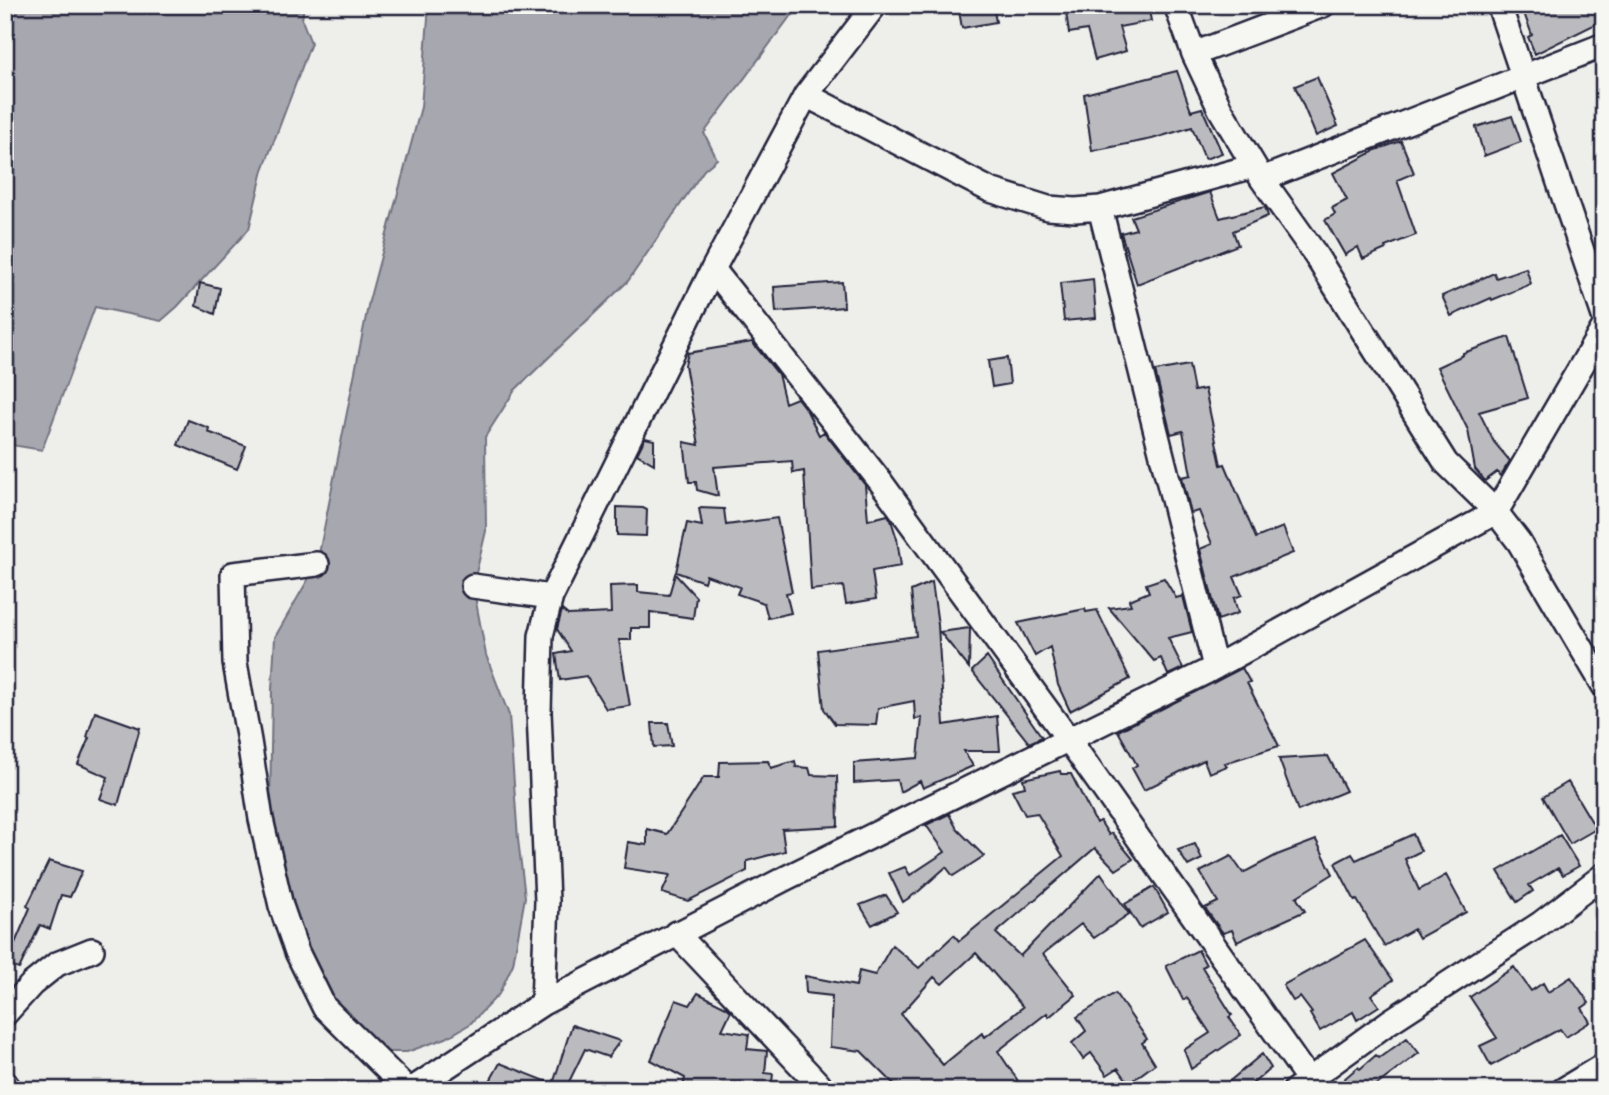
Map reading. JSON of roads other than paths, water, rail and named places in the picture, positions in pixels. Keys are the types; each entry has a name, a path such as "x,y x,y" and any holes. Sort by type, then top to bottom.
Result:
{"street":[{"path":"543,1003 547,901 539,712 541,636 551,597 713,269 806,95 875,5"},
{"path":"1176,5 1194,54 1220,109 1258,172 1313,251 1446,463 1496,512 1519,542 1604,686"},
{"path":"1194,54 1323,5"},
{"path":"1499,5 1604,316"},
{"path":"806,95 990,190 1048,208 1075,210 1100,208 1258,172 1604,45"},
{"path":"1100,208 1215,667"},
{"path":"713,269 880,481 1069,740 1307,1086 1389,1021 1540,924 1604,875"},
{"path":"317,564 233,574 234,663 261,819 281,906 297,952 324,1007 409,1090 543,1003 676,933 1215,667 1496,512 1604,327"},
{"path":"473,586 551,597"},
{"path":"676,933 824,1090"},
{"path":"5,1014 32,984 57,964 92,950"},
{"path":"1563,1090 1604,1065"},
{"path":"5,1083 10,1090"}]}
